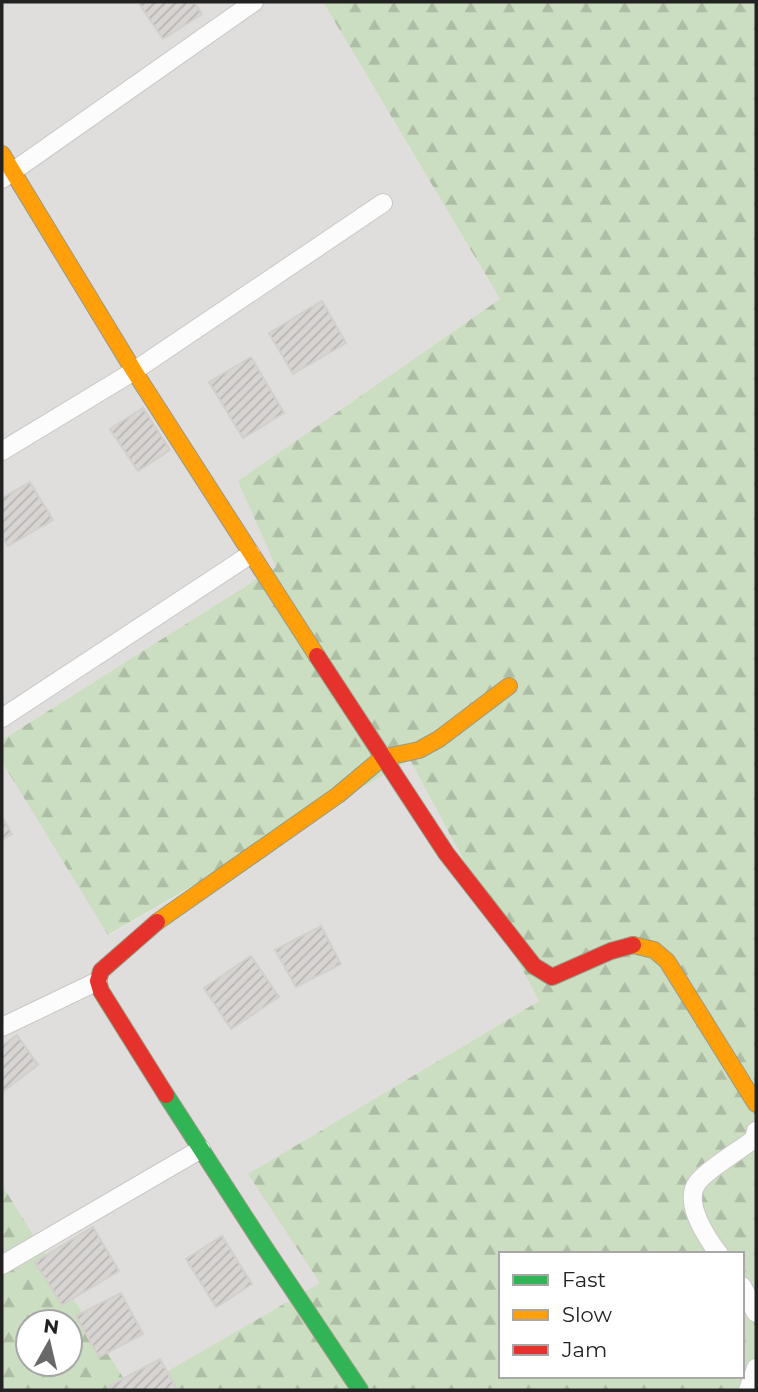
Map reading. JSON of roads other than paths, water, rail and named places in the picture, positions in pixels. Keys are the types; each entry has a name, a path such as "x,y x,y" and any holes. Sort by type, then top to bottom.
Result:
{"street":[{"path":"8,175 254,2"},
{"path":"2,154 8,175 382,758 446,853 534,966 552,977 565,974 625,944 652,947 667,961 756,1104"},
{"path":"2,451 134,371 383,203"},
{"path":"2,718 251,554"},
{"path":"360,1390 298,1301 101,991 98,981 101,971 153,925 338,795 382,758 419,750 439,739 509,686"},
{"path":"2,1027 98,981"},
{"path":"718,1252 697,1219 694,1186 703,1176 754,1139 756,1131"},
{"path":"2,1265 201,1149"},
{"path":"744,1290 756,1313"},
{"path":"748,1390 756,1368"}]}
